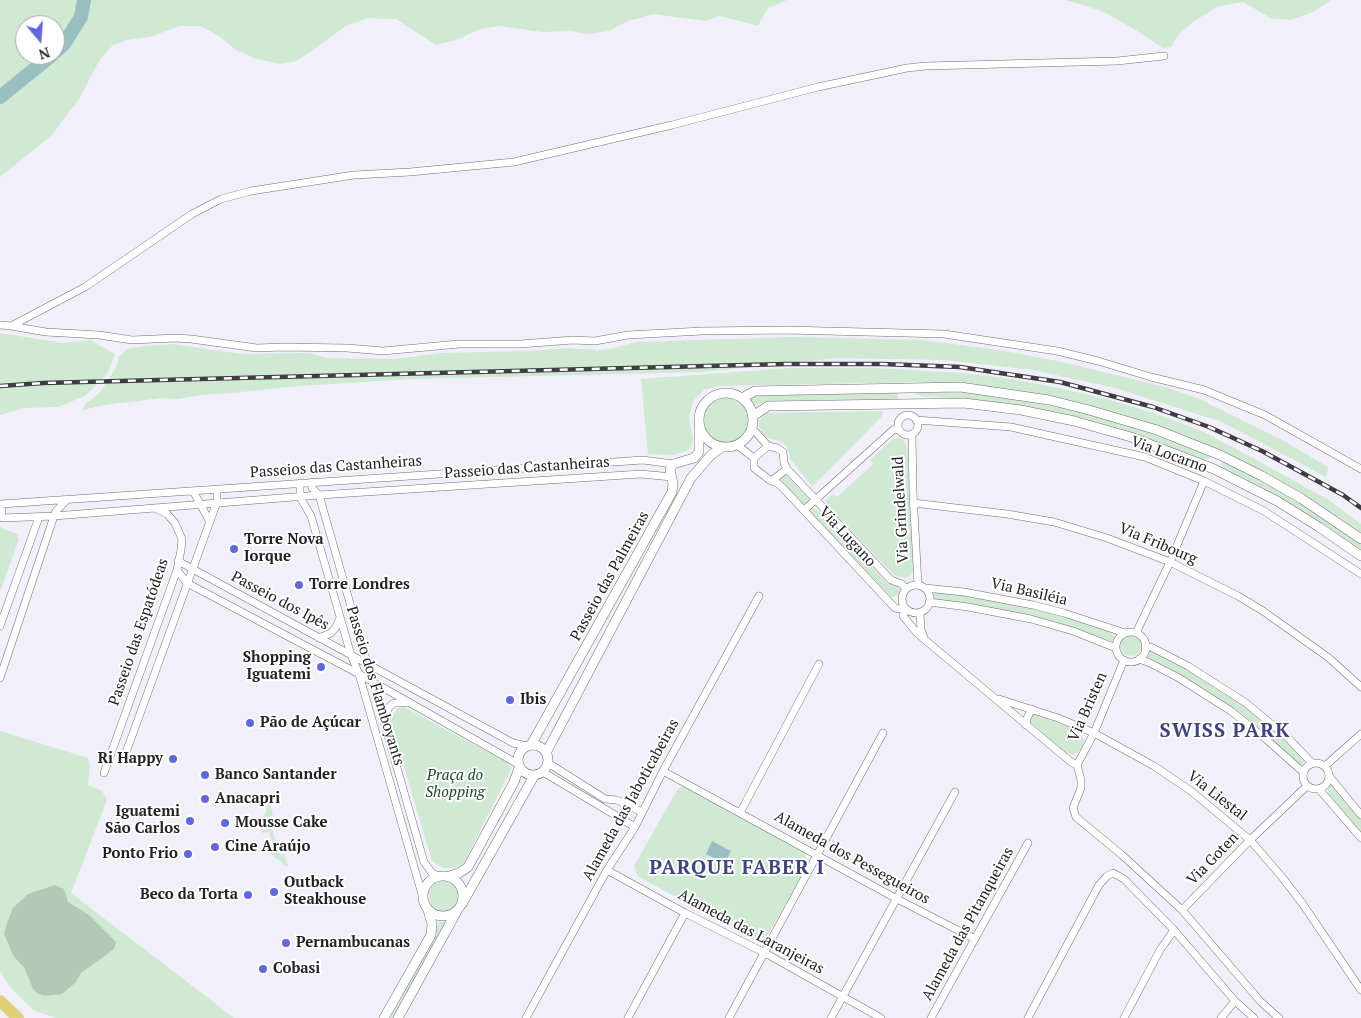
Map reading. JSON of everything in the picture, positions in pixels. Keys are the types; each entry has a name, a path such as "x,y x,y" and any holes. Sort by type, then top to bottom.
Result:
{"main road":[{"path":"0,1001 18,1018"}],"street":[{"path":"11,326 85,287 192,214 221,199 251,191 354,175 410,172 514,162 672,125 818,87 907,68 1117,61 1164,56"},
{"path":"0,325 46,332 132,340 176,338 257,348 383,350 459,344 595,341 628,335 702,331 787,330 944,334 1098,360 1151,377 1204,390 1265,415 1361,469"},
{"path":"905,403 906,387"},
{"path":"742,398 755,391 960,387 1049,400 1157,430 1220,455 1302,499 1361,539"},
{"path":"673,464 698,455 700,449 699,427 699,415 708,399 713,396 726,393 736,394 749,406 753,416 752,428 745,439 737,445 722,447 708,441 699,427"},
{"path":"753,416 768,406 964,403 987,405 1074,420 1131,437 1214,468 1277,501 1320,527 1361,556"},
{"path":"911,416 916,420 917,426 912,434 904,434 898,429 898,422 902,417 911,416"},
{"name":"Via Locarno","path":"916,420 1011,428 1145,457 1204,481 1264,511 1361,574"},
{"name":"Via Lugano","path":"752,428 768,446 781,450 787,469 891,580 902,584 906,589"},
{"path":"804,510 893,430 898,429"},
{"name":"Via Grindelwald","path":"912,434 913,502 921,587"},
{"name":"Via Lugano","path":"737,445 754,458 754,468 771,481 776,482 895,608 905,609"},
{"path":"754,458 768,446"},
{"name":"Passeio das Palmeiras","path":"546,753 692,478 711,455 722,447"},
{"path":"1214,468 1220,455"},
{"path":"641,474 644,466 643,460"},
{"name":"Passeios das Castanheiras","path":"1,504 643,460 673,464"},
{"name":"Passeio das Palmeiras","path":"529,746 672,492 670,470 673,464"},
{"path":"771,481 787,469"},
{"name":"Passeio das Castanheiras","path":"1,504 2,518 39,517 217,502 641,474 672,481"},
{"path":"672,481 682,483 692,478"},
{"path":"1136,633 1170,562 1204,481"},
{"name":"Passeio dos Flamboyants","path":"312,482 312,488 322,495 324,514 424,862 432,873 439,876"},
{"path":"322,495 326,482"},
{"path":"300,483 300,497"},
{"path":"217,489 217,502"},
{"path":"193,491 209,520"},
{"path":"178,492 179,506"},
{"name":"Passeio dos Flamboyants","path":"300,497 311,516 423,898"},
{"path":"0,678 54,516 56,511 67,500"},
{"name":"Passeio das Espatódeas","path":"124,758 217,502"},
{"name":"Via Fribourg","path":"913,502 1054,522 1107,538 1170,562 1238,596 1262,611 1328,658 1361,686"},
{"name":"Passeio das Espatódeas","path":"104,774 177,570 182,544 178,528 167,514 154,508"},
{"path":"311,516 324,514"},
{"path":"0,626 39,517"},
{"name":"Passeio dos Ipês","path":"178,562 514,743 529,746"},
{"path":"177,570 187,583"},
{"name":"Passeio dos Ipês","path":"187,583 358,674 518,766"},
{"path":"914,585 921,587 928,593 928,606 920,612 913,613 905,609 902,603 902,595 906,589 914,585"},
{"name":"Via Basiléia","path":"921,587 964,592 1033,605 1125,633"},
{"path":"225,603 232,590"},
{"name":"Alameda das Jaboticabeiras","path":"526,1018 607,870 635,827 663,771 759,596"},
{"name":"Via Basiléia","path":"929,602 1031,619 1073,630 1116,648"},
{"path":"905,609 903,616 924,638 997,698 1026,725 1077,765 1081,788 1073,808 1076,817 1182,910 1261,1002 1278,1018"},
{"path":"920,612 921,629 924,638"},
{"path":"319,638 331,633 340,618"},
{"path":"345,634 350,633 356,626"},
{"path":"300,644 310,633"},
{"path":"1125,633 1136,633 1143,638 1146,647 1145,651 1139,659 1134,661 1124,660 1118,654 1116,648 1119,638 1125,633"},
{"path":"330,659 335,646"},
{"path":"1146,647 1151,647 1188,666 1246,703 1287,737 1312,763"},
{"path":"1139,659 1179,678 1231,711 1303,772"},
{"name":"Via Bristen","path":"1077,765 1094,733 1124,660"},
{"path":"740,813 818,664"},
{"path":"392,693 399,681"},
{"path":"366,701 372,697 377,699"},
{"name":"Via Liestal","path":"997,698 1032,708 1094,733 1154,766 1191,791 1250,840 1302,903 1361,990"},
{"path":"386,730 387,713 394,703 411,704"},
{"path":"1026,725 1032,708"},
{"path":"729,1018 883,733"},
{"path":"1325,766 1361,734"},
{"path":"384,1018 431,935 432,924 423,898 425,886 429,881 439,876 459,874 468,867 514,782 520,752 529,746 540,747 546,753 548,763 543,772 534,776 398,1018"},
{"path":"548,763 605,799 617,800 642,812"},
{"path":"1329,776 1326,784 1319,789 1312,789 1307,786 1303,779 1303,772 1312,763 1319,763 1325,766 1329,776 1361,815"},
{"path":"518,766 525,774 534,776"},
{"name":"Alameda dos Pessegueiros","path":"663,771 897,899 975,939"},
{"path":"543,772 635,827"},
{"name":"Via Goten","path":"1182,910 1250,840 1307,786"},
{"path":"1319,789 1361,838"},
{"path":"831,1018 955,792"},
{"path":"601,807 605,799"},
{"name":"Alameda das Pitanqueiras","path":"931,1018 1028,843"},
{"name":"Alameda das Laranjeiras","path":"607,870 685,913 765,953 881,1018"},
{"path":"1028,1018 1099,885 1110,874 1115,873 1122,877 1174,930 1235,1001 1254,1018"},
{"path":"428,910 433,914 446,916 460,906 464,897 460,884 449,876"},
{"path":"628,1018 685,913"},
{"path":"1124,1018 1160,950 1174,930"},
{"path":"1221,1018 1235,1001"}],"green space":[{"path":"0,0 787,0 768,8 758,26 720,16 706,21 653,14 626,22 609,31 588,34 571,31 542,32 499,26 479,29 459,39 436,45 396,19 368,18 346,26 297,61 280,64 257,59 236,50 219,36 201,26 180,26 150,37 126,40 112,46 99,61 79,99 51,136 0,177"},
{"path":"1066,0 1331,0 1313,12 1290,20 1271,18 1243,2 1219,6 1194,21 1179,34 1171,47 1163,48 1102,11"},
{"path":"0,333 63,343 90,340 115,354 108,373 85,396 58,407 25,408 0,415"},
{"path":"793,337 923,340 1006,351 1062,362 1165,387 1197,398 1284,441 1328,467 1326,477 1222,422 1115,388 1033,370 944,360 839,358 702,372 409,379 299,386 177,399 162,398 104,405 83,410 86,403 99,394 116,368 119,357 128,349 143,346 173,344 242,354 309,353 327,358 393,359 441,353 569,348 598,350 636,342"},
{"path":"790,368 876,368 964,373 1012,379 1106,399 1154,413 1204,432 1327,499 1361,524 1361,534 1299,493 1256,468 1053,398 1009,390 926,382 718,386 704,390 694,400 689,417 693,440 687,451 672,455 648,454 641,379"},
{"path":"917,389 1004,396 1087,414 1154,433 1209,454 1209,458 1204,460 1136,434 1080,418 1025,406 969,399 921,396 916,394"},
{"path":"898,392 898,399 765,401 756,406 750,399 751,397 765,394"},
{"path":"725,396 734,398 742,403 747,411 749,420 747,429 742,437 734,442 725,444 716,442 708,437 703,429 701,420 703,411 708,403 716,398"},
{"path":"883,411 883,415 812,487 791,460 787,447 782,442 765,437 759,427 759,421 766,413"},
{"path":"893,439 903,439 907,447 914,570 910,576 905,578 894,575 825,501 833,494 837,497 873,464 870,460"},
{"path":"1224,461 1265,481 1337,526 1361,544 1361,551 1263,488 1224,469 1221,464"},
{"path":"785,474 810,502 804,506 781,481 780,479"},
{"path":"811,508 818,510 886,582 897,586 900,590 898,595 892,597 889,595 810,512"},
{"path":"0,527 17,534 19,539 0,592"},
{"path":"936,591 1024,605 1068,617 1110,632 1114,635 1115,640 1111,641 1060,624 934,600 934,593"},
{"path":"1127,634 1135,634 1142,641 1142,649 1135,656 1127,656 1120,649 1120,641"},
{"path":"1150,650 1190,669 1243,703 1304,758 1304,763 1300,765 1268,736 1225,704 1148,658 1146,654"},
{"name":"Praça do Shopping","path":"404,707 508,763 511,769 464,863 455,868 443,868 432,861 391,723 393,714 398,708"},
{"path":"1033,714 1077,730 1084,739 1082,748 1074,755 1065,752 1030,722 1029,720"},
{"path":"0,731 88,758 90,766 88,785 102,791 107,800 71,893 234,1018 56,1018 33,1010 9,986 0,971"},
{"path":"1329,783 1333,783 1361,819 1361,832 1328,793"},
{"path":"684,787 802,850 805,854 807,867 764,941 758,941 639,877 636,872 634,866 676,792 679,788"},
{"path":"268,804 270,804 273,815 268,817 280,855 284,854 288,866 267,851 266,848 273,845 269,832 262,833 261,828"},
{"path":"444,881 455,885 459,896 455,907 444,911 433,907 429,896 433,885"},
{"path":"439,922 448,922 394,1018 391,1018 435,936"}],"shaded area":[{"path":"712,841 731,851 724,864 706,854"},
{"path":"55,885 64,889 68,902 89,915 116,942 114,949 81,973 76,982 62,994 45,996 38,994 33,989 24,967 14,957 4,934 13,908 28,894"}],"waterway":[{"path":"65,42 81,17 84,0"},
{"path":"0,97 40,65"}],"railway":[{"path":"0,386 43,383 786,364 883,364 960,367 1060,382 1153,407 1209,427 1262,451 1343,495 1361,508"}],"place":[{"name":"Torre Nova Iorque","path":"234,549"},
{"name":"Torre Londres","path":"299,585"},
{"name":"Shopping Iguatemi","path":"321,667"},
{"name":"Ibis","path":"510,700"},
{"name":"Pão de Açúcar","path":"250,723"},
{"name":"Ri Happy","path":"173,759"},
{"name":"Banco Santander","path":"205,775"},
{"name":"Anacapri","path":"205,799"},
{"name":"Iguatemi São Carlos","path":"190,821"},
{"name":"Mousse Cake","path":"225,823"},
{"name":"Cine Araújo","path":"215,847"},
{"name":"Ponto Frio","path":"188,854"},
{"name":"Outback Steakhouse","path":"274,892"},
{"name":"Beco da Torta","path":"248,895"},
{"name":"Pernambucanas","path":"286,943"},
{"name":"Cobasi","path":"263,969"}],"district":[{"name":"SWISS PARK","path":"1225,731"},
{"name":"PARQUE FABER I","path":"737,868"}]}
